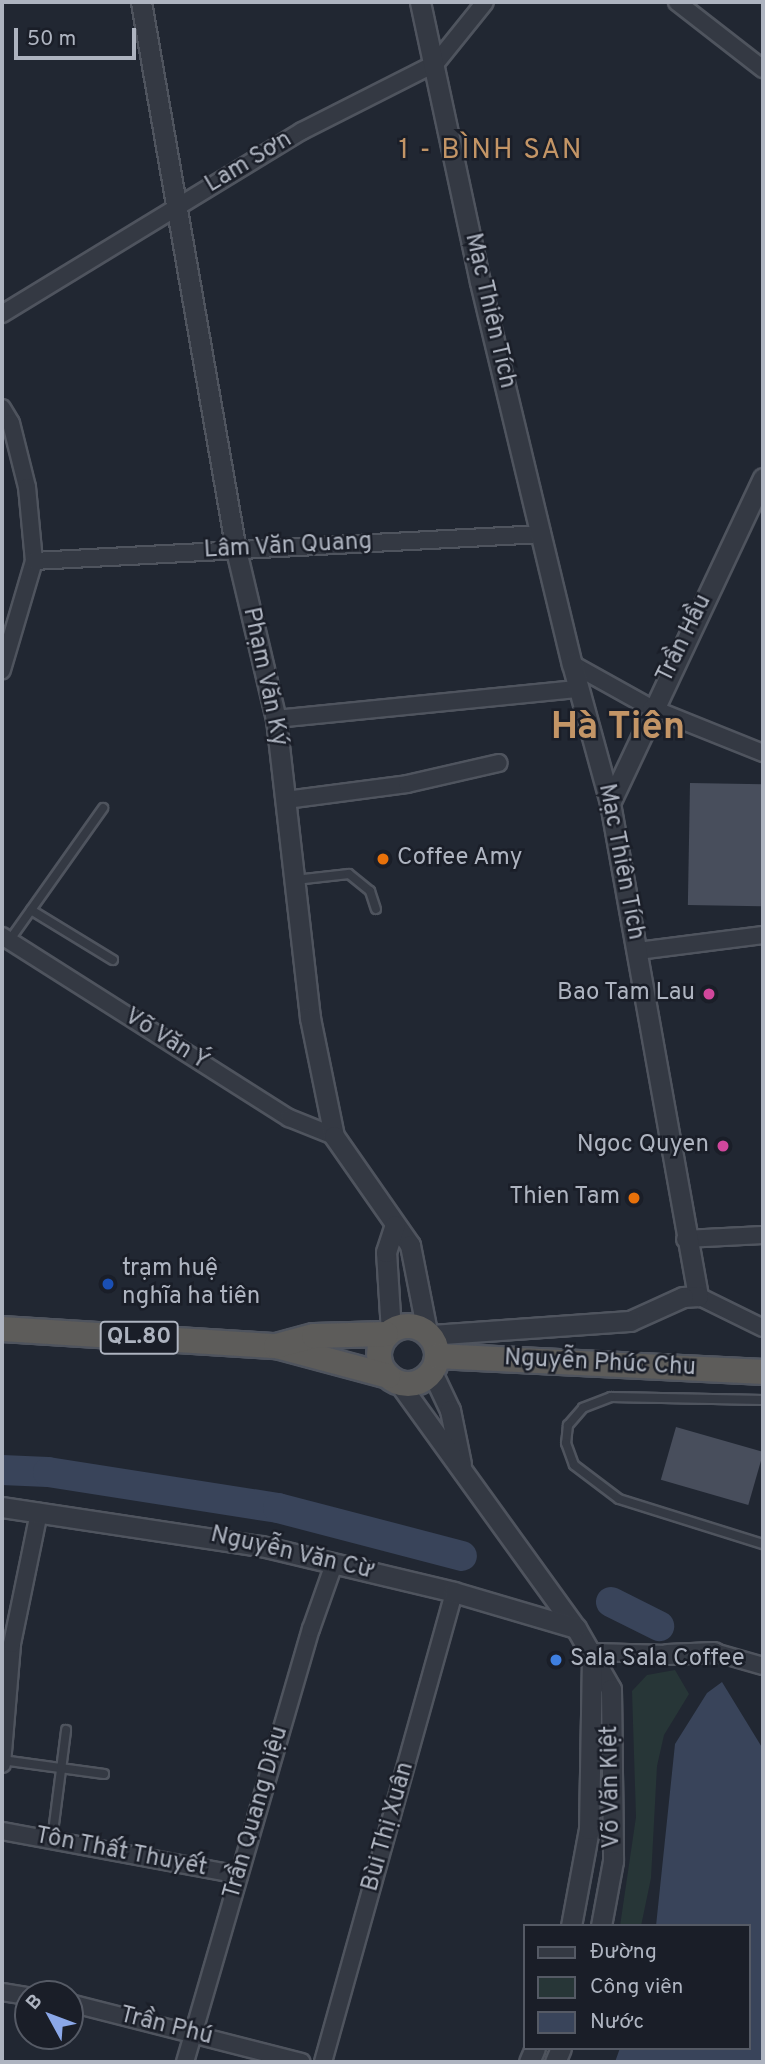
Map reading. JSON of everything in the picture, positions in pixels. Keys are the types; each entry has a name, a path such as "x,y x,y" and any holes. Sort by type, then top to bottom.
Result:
{"highway":[{"path":"276,1346 393,1380 419,1382 432,1349 409,1325 388,1333 379,1351 393,1380"},
{"name":"QL.80","path":"2,1329 276,1346 314,1336 388,1333"},
{"name":"Nguyễn Phúc Chu","path":"432,1349 763,1372"}],"street":[{"name":"Phạm Văn Ký","path":"141,2 175,207 211,390 236,550 276,719 310,1018 334,1136 410,1245 432,1349"},
{"name":"Mạc Thiên Tích","path":"419,2 436,63 480,282 572,664 610,803 638,951 685,1239 698,1296"},
{"name":"Lam Sơn","path":"2,314 302,131 436,63 485,2"},
{"path":"677,2 763,69"},
{"path":"2,408 10,423 27,487 34,561 2,670"},
{"name":"Trần Hầu","path":"610,803 651,708 763,478"},
{"name":"Lâm Văn Quang","path":"34,561 542,534"},
{"path":"572,664 651,708 763,752"},
{"path":"276,719 579,689"},
{"path":"286,800 407,784 499,763"},
{"path":"638,951 763,935"},
{"name":"Võ Văn Ý","path":"5,938 289,1118 334,1136"},
{"path":"388,1333 386,1252 395,1225"},
{"path":"685,1239 763,1235"},
{"path":"432,1349 630,1321 683,1297 698,1296 763,1328"},
{"name":"Võ Văn Kiệt","path":"432,1349 450,1410 461,1464"},
{"name":"Võ Văn Kiệt","path":"393,1380 425,1425 461,1464 576,1628 611,1689 613,1861 601,1924"},
{"name":"Nguyễn Văn Cừ","path":"2,1507 199,1534 454,1592 576,1628"},
{"path":"2,1762 7,1644 39,1512"},
{"name":"Trần Quang Diệu","path":"185,2062 334,1564"},
{"name":"Bùi Thị Xuân","path":"323,2062 454,1592"},
{"path":"592,1652 667,1654 714,1651 763,1666"},
{"name":"Võ Văn Kiệt","path":"571,1924 589,1829 592,1652"},
{"name":"Tôn Thất Thuyết","path":"2,1831 239,1875"},
{"name":"Trần Phú","path":"84,2007 302,2062"}],"lane":[{"path":"5,938 31,910 103,808"},
{"path":"295,880 349,874 370,891 376,909"},
{"path":"31,910 113,960"},
{"path":"763,1400 611,1397 583,1408 568,1425 566,1443 574,1465 620,1499 763,1544"},
{"path":"52,1840 66,1730"},
{"path":"2,1762 104,1774"}],"green space":[{"path":"675,1670 689,1694 664,1735 657,1766 651,1878 641,1924 620,1924 636,1817 632,1691 647,1675"}],"water":[{"path":"722,1682 763,1749 763,2062 615,2062 619,2050 751,2050 751,1924 656,1924 675,1744 707,1693"}],"building":[{"path":"690,783 763,784 761,906 688,905"},
{"path":"676,1427 763,1452 748,1505 661,1480"}],"waterway":[{"path":"2,1470 48,1472 278,1508 462,1556"},
{"path":"611,1602 659,1626"}],"place":[{"name":"Coffee Amy","path":"383,859"},
{"name":"Bao Tam Lau","path":"709,994"},
{"name":"Ngoc Quyen","path":"723,1146"},
{"name":"Thien Tam","path":"634,1198"},
{"name":"trạm huệ nghĩa ha tiên","path":"108,1284"},
{"name":"Sala Sala Coffee","path":"556,1660"}],"district":[{"name":"1 - BÌNH SAN","path":"491,151"},
{"name":"Hà Tiên","path":"618,729"}]}
